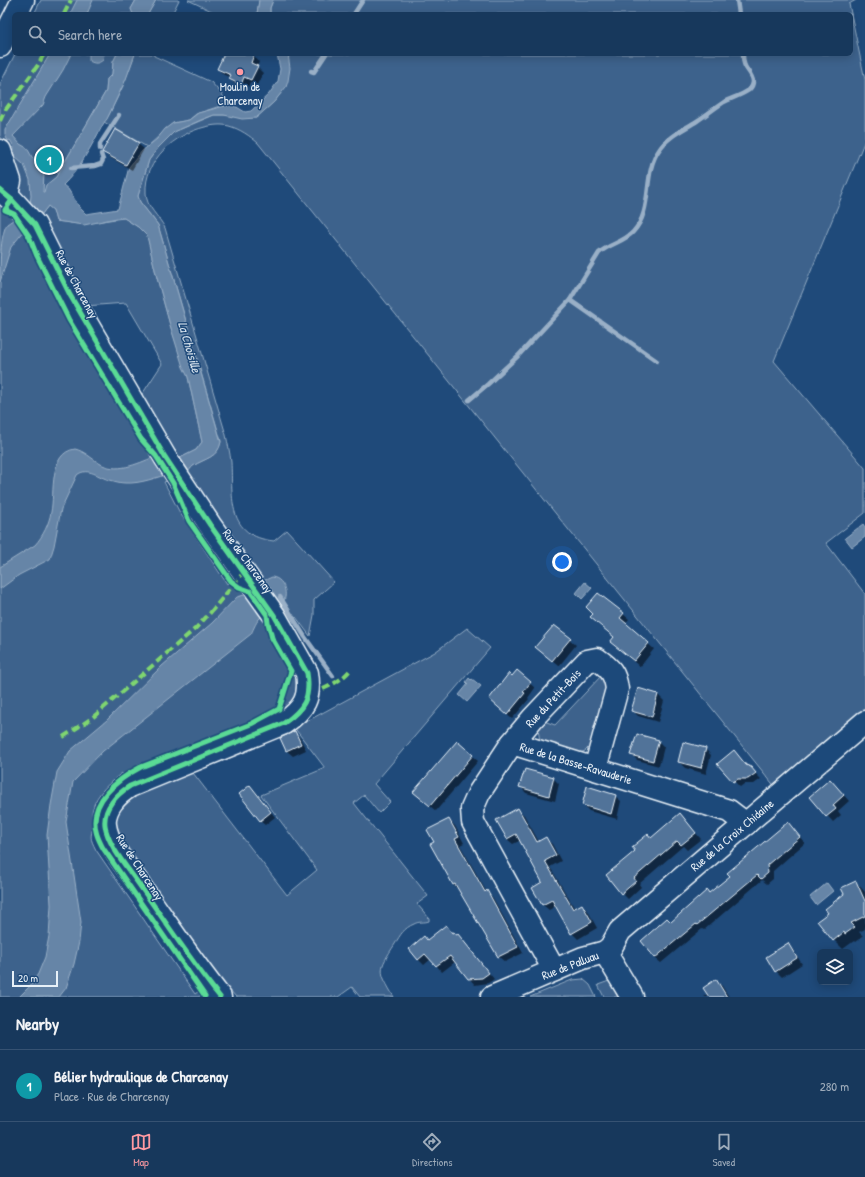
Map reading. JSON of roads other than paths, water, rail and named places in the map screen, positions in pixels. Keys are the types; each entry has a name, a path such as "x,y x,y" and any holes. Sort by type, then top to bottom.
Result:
{"main road":[{"path":"17,12 22,0"},
{"path":"0,46 12,22"},
{"name":"Rue de Charcenay","path":"0,151 10,181 3,192 28,217 70,295 165,457 210,525 274,615 307,673 307,697 302,707 296,714 284,723 130,786 116,796 105,816 104,823 113,846 163,919 220,997"},
{"name":"Rue du Petit-Bois","path":"512,743 530,721 587,661 596,659 608,667 615,678 617,689 595,769"},
{"name":"Rue de la Croix Chidaine","path":"605,952 620,931 865,722"},
{"name":"Rue de la Basse-Ravauderie","path":"554,970 474,822 472,809 479,793 512,743 729,811 746,824"},
{"path":"605,952 632,997"},
{"name":"Rue de Palluau","path":"492,997 583,958 605,952"}],"water":[{"path":"77,0 93,0 88,12 71,12"},
{"path":"136,0 156,0 149,12 132,12 131,9"},
{"path":"259,0 273,0 270,12 257,12"},
{"name":"La Choisille","path":"49,56 70,56 46,97 43,105 13,136 20,144 27,148 32,157 41,165 43,161 48,165 44,174 44,192 46,185 56,177 106,91 107,79 112,74 113,62 116,56 134,56 126,79 107,119 78,167 63,185 68,189 80,208 86,214 118,209 129,167 142,151 157,139 165,129 173,123 189,120 198,113 228,105 235,106 245,112 251,111 269,94 278,81 280,69 277,56 288,56 290,68 288,81 286,87 274,102 256,118 242,119 224,115 214,115 174,132 158,148 149,160 138,196 140,202 158,225 221,442 214,455 193,466 186,473 176,460 196,450 202,442 188,377 183,367 170,325 147,236 138,227 124,218 117,218 84,225 56,221 53,210 48,206 38,219 30,204 30,180 24,165 14,156 13,145 10,140 8,141 5,135 5,130"},
{"path":"89,56 104,56 103,60 98,63 89,61"},
{"path":"17,216 29,225 11,247 0,282 3,236 7,224"},
{"path":"75,449 99,463 112,468 126,467 154,457 172,473 131,483 123,483 106,479 89,472 77,475 61,509 50,559 19,575 0,589 0,567 35,545 43,534 49,521 54,475 60,458 66,452"},
{"path":"863,524 865,527 865,537 852,547 845,538"},
{"path":"272,577 281,581 285,590 285,600 279,608 262,616 251,634 103,751 73,782 66,822 81,922 79,942 74,964 66,988 59,997 19,997 29,987 38,974 45,957 49,936 51,905 47,835 57,772 70,751 107,720 162,666 212,623 237,597 248,594 261,582"},
{"path":"585,582 592,588 582,599 576,593"},
{"path":"469,678 481,686 467,702 459,695 468,684 466,682"},
{"path":"827,883 833,891 816,905 810,897"}],"waterway":[{"path":"355,12 363,0"},
{"path":"737,0 739,12"},
{"path":"311,71 314,72 325,56"},
{"path":"469,400 518,356 570,300 599,253 633,232 644,213 651,170 654,160 663,145 676,134 724,102 749,90 753,84 753,80 744,64 743,56"},
{"path":"100,149 100,144 119,115"},
{"path":"71,168 101,164 103,160 101,154"},
{"path":"570,300 657,361"},
{"path":"280,597 305,637 333,676"}],"place":[{"name":"Moulin de Charcenay","path":"240,72"},
{"name":"Bélier hydraulique de Charcenay","path":"49,160"}]}
